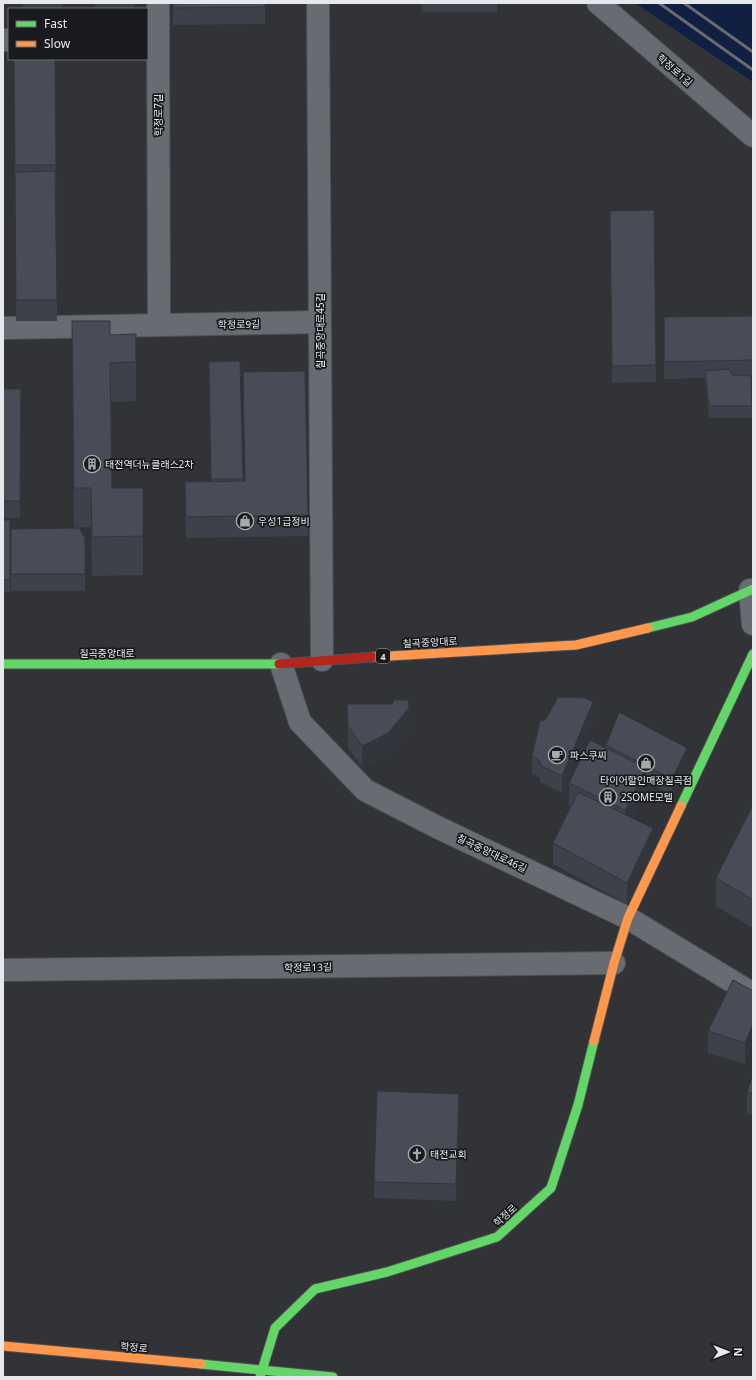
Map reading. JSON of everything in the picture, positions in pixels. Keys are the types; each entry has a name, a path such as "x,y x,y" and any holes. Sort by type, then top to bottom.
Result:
{"main road":[{"name":"칠곡중앙대로","path":"3,664 281,664 322,660 576,645 692,617 752,590"},
{"name":"학정로","path":"261,1373 275,1328 315,1289 387,1272 497,1237 551,1188 578,1104 614,963 628,918 753,654"},
{"name":"학정로","path":"3,1346 261,1373 333,1377"}],"street":[{"name":"학정로7길","path":"158,3 153,40 159,190 159,325"},
{"name":"칠곡중앙대로45길","path":"318,3 322,660"},
{"name":"학정로1길","path":"598,3 753,136"},
{"name":"학정로9길","path":"3,328 320,322"},
{"path":"752,590 753,624"},
{"name":"칠곡중앙대로46길","path":"281,664 300,722 365,790 437,828 628,918 753,994"},
{"name":"학정로13길","path":"3,970 614,963"}],"water":[{"path":"635,3 753,3 753,82"}],"building":[{"path":"173,3 265,3 265,7 173,8"},
{"path":"14,60 55,60 56,165 15,165"},
{"path":"55,171 57,300 16,300 15,172"},
{"path":"654,210 656,365 612,366 610,211"},
{"path":"753,316 753,360 664,362 664,317"},
{"name":"태전역더뉴클래스2차","path":"72,321 110,321 110,335 136,334 136,362 110,363 112,488 143,488 143,536 92,537 91,488 74,488"},
{"path":"240,361 243,479 211,479 209,362"},
{"path":"729,369 732,375 751,376 752,406 709,406 705,371"},
{"path":"305,371 308,515 186,517 185,482 245,481 243,372"},
{"path":"3,389 21,389 20,501 3,501"},
{"path":"3,520 10,520 10,580 3,580"},
{"path":"79,528 85,538 85,574 11,574 11,529"},
{"name":"파스쿠찌","path":"558,697 586,698 593,702 562,776 540,765 540,761 532,756 540,721 545,720"},
{"path":"394,700 408,700 409,708 388,733 362,746 348,726 347,704 392,704"},
{"path":"619,712 687,748 672,779 606,745"},
{"path":"590,740 646,768 625,810 569,783"},
{"path":"578,792 653,828 627,883 553,843"},
{"path":"753,805 753,900 716,878"},
{"path":"733,980 753,991 753,1024 745,1043 708,1031"},
{"path":"753,1074 753,1094 747,1092"},
{"name":"태전교회","path":"377,1091 459,1094 456,1184 374,1182"}],"railway":[{"path":"659,3 753,70"},
{"path":"684,3 753,52"}],"traffic: fast":[{"path":"648,628 692,617 753,589"},
{"path":"681,806 753,654"},
{"path":"3,664 279,664"},
{"path":"260,1377 275,1328 315,1289 387,1272 497,1237 551,1188 578,1105 594,1041"},
{"path":"201,1364 333,1377"}],"traffic: slow":[{"path":"373,657 576,645 648,628"},
{"path":"594,1041 614,963 628,918 681,806"},
{"path":"3,1346 201,1364"}],"traffic: jam":[{"path":"279,664 373,657"}],"place":[{"name":"태전역더뉴클래스2차","path":"92,464"},
{"name":"우성1급정비","path":"245,521"},
{"name":"파스쿠찌","path":"557,755"},
{"name":"타이어할인매장칠곡점","path":"646,763"},
{"name":"2SOME모텔","path":"608,797"},
{"name":"태전교회","path":"417,1154"}]}
